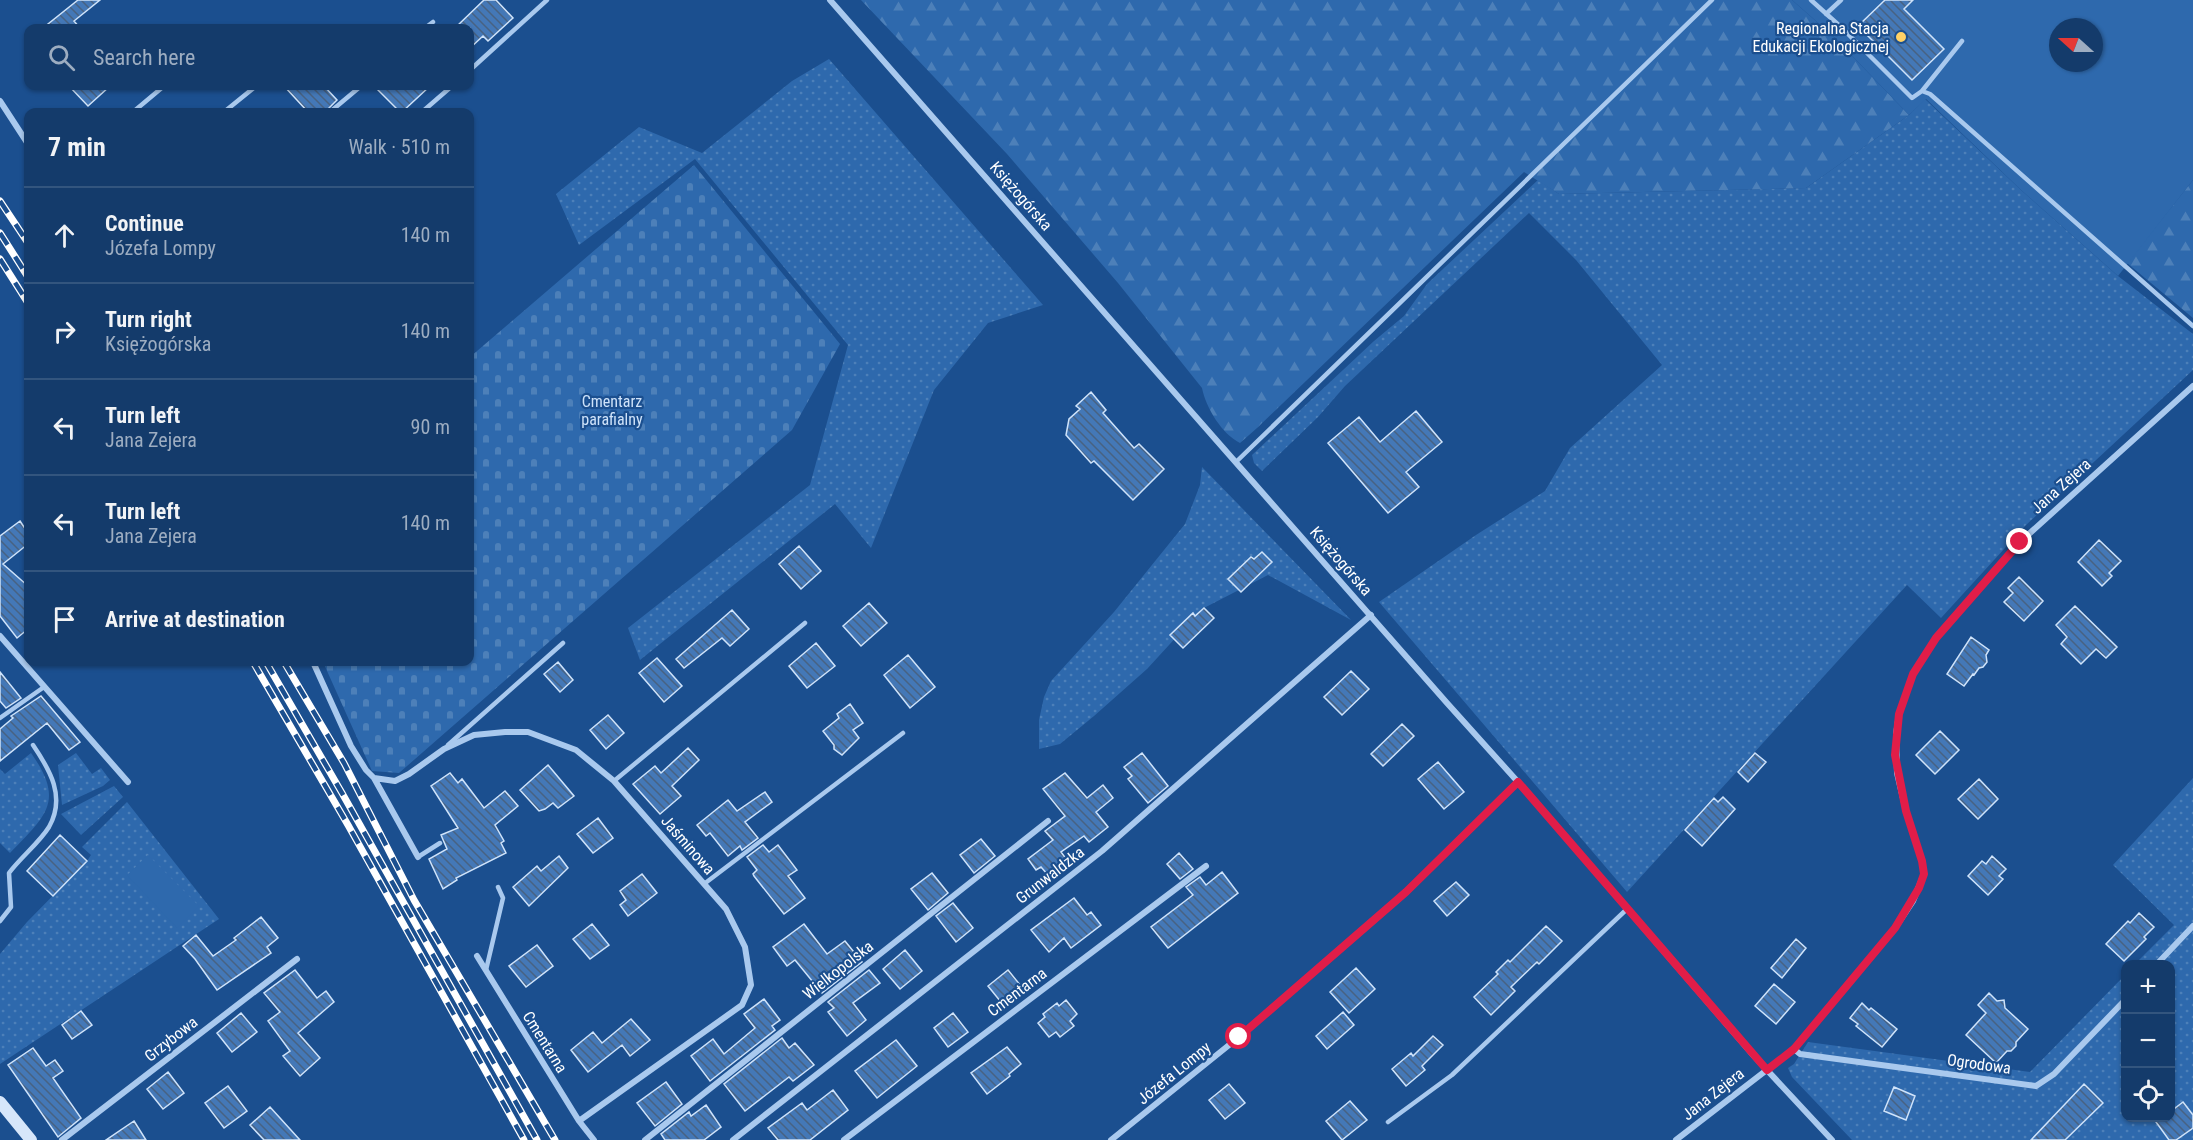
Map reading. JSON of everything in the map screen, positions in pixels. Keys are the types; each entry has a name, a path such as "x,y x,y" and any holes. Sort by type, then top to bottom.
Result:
{"street":[{"name":"Księżogórska","path":"830,0 1518,782 1767,1070 1832,1140"},
{"path":"0,101 24,138"},
{"name":"Jana Zejera","path":"1676,1140 1794,1049 1895,928 1913,901 1924,874 1919,847 1904,801 1895,755 1899,714 1913,674 1936,638 2020,542 2193,386"},
{"name":"Grunwaldzka","path":"733,1140 1102,851 1371,615"},
{"path":"0,636 24,664"},
{"path":"26,666 128,782"},
{"path":"315,666 351,746 366,770 374,778 418,856"},
{"name":"Jaśminowa","path":"374,778 395,781 444,749 474,735 528,732 576,750 614,781 726,909 745,947 751,985 742,1005 579,1121"},
{"name":"Józefa Lompy","path":"1111,1140 1239,1037 1406,892 1518,782"},
{"name":"Wielkopolska","path":"645,1140 1048,821"},
{"name":"Cmentarna","path":"844,1140 1206,866"},
{"path":"2161,960 2193,926"},
{"name":"Cmentarna","path":"477,956 579,1121 594,1140"},
{"name":"Grzybowa","path":"62,1140 297,959"},
{"name":"Ogrodowa","path":"1794,1049 1800,1054 2036,1086 2054,1074 2121,1004"},
{"path":"0,1102 32,1140"}],"lane":[{"path":"474,66 547,0"},
{"path":"1236,462 1713,0"},
{"path":"1810,0 1912,98 1922,91 1962,41"},
{"path":"1826,14 1841,0"},
{"path":"138,108 159,90"},
{"path":"229,108 251,90"},
{"path":"335,108 356,90"},
{"path":"427,108 447,90"},
{"path":"1922,91 1930,94 2193,326"},
{"path":"614,781 805,624"},
{"path":"444,749 563,643"},
{"path":"0,718 44,687"},
{"path":"704,884 903,733"},
{"path":"0,921 12,907 9,873 49,827 56,806 55,786 50,770 33,745"},
{"path":"418,856 440,843"},
{"path":"486,970 503,898 498,887"},
{"path":"1388,1122 1452,1075 1627,909"}],"green space":[{"path":"861,0 1792,0 1833,36 1909,115 1806,188 1559,194 1524,172 1240,443 1221,427 1211,412 1202,388 1118,283 1007,154"},
{"path":"1792,0 2193,0 2193,180 2118,276 2021,190 1926,99 1909,115 1833,36"},
{"path":"829,59 1043,305 988,323 934,390 871,548 835,504 640,660 628,628 810,485 848,345 695,159 579,245 556,194 639,127 702,153 792,81"},
{"path":"1925,99 2021,190 2118,276 2193,334 2193,370 2026,525 1941,618 1907,585 1627,892 1379,602 1545,491 1570,448 1662,365 1576,260 1529,213 1345,386 1318,417 1262,471 1254,463 1252,455 1404,316 1427,284 1538,180 1559,194 1806,188 1909,115"},
{"name":"Cmentarz parafialny","path":"694,165 840,344 792,430 399,773 372,771 325,666 474,666 474,354"},
{"path":"2193,180 2193,318 2127,263"},
{"path":"1202,467 1351,620 1268,575 1202,609 1147,669 1094,716 1060,744 1039,749 1039,720 1044,697 1051,681 1114,612 1185,524 1200,485"},
{"path":"31,753 42,770 47,784 49,796 47,808 33,829 10,853 0,843 0,769 5,774"},
{"path":"76,753 92,774 101,768 110,780 103,786 62,805 58,765"},
{"path":"2193,778 2193,1140 1852,1140 1792,1077 1788,1068 1794,1064 1808,1042 2030,1072 2121,979 2121,1122 2175,1122 2175,960 2139,960 2174,925 2113,865"},
{"path":"114,786 123,797 81,835 61,814"},
{"path":"127,802 219,919 0,1064 0,954 27,922 87,861 91,855 82,847"},
{"path":"148,855 199,906 177,928 127,875"}],"building":[{"path":"78,0 100,0 74,21 77,24 48,24"},
{"path":"484,0 496,0 513,18 488,41 483,36 474,44 474,24 459,24"},
{"name":"Regionalna Stacja Edukacji Ekologicznej","path":"1885,0 1913,0 1904,9 1944,49 1912,80 1858,26"},
{"path":"73,90 106,90 88,106"},
{"path":"288,90 328,90 337,100 329,108 304,108"},
{"path":"378,90 426,90 406,108 396,108"},
{"path":"1091,392 1106,410 1103,413 1134,448 1139,444 1164,469 1133,500 1094,461 1091,463 1066,435 1069,419 1080,409 1076,406"},
{"path":"1416,411 1442,442 1406,472 1419,487 1388,513 1328,443 1359,417 1380,442"},
{"path":"20,521 24,527 24,547 3,564 24,582 24,632 17,638 0,616 0,536"},
{"path":"2099,540 2121,561 2109,573 2112,576 2102,586 2078,562"},
{"path":"799,546 821,571 801,589 779,564"},
{"path":"1262,552 1272,562 1241,592 1228,579 1251,557 1254,559"},
{"path":"2019,577 2043,601 2024,621 2004,602 2013,593 2008,588"},
{"path":"869,603 887,623 861,646 843,626"},
{"path":"2075,606 2117,647 2106,658 2096,649 2081,664 2061,644 2067,637 2056,625"},
{"path":"1204,608 1214,618 1183,648 1170,635 1193,613 1195,616"},
{"path":"732,610 749,629 730,646 722,638 684,668 676,659"},
{"path":"1971,637 1989,650 1986,655 1987,662 1973,674 1964,686 1947,674"},
{"path":"816,643 835,666 807,688 789,666"},
{"path":"908,655 935,687 910,708 884,675"},
{"path":"657,658 682,686 664,702 639,673"},
{"path":"558,662 573,680 560,692 544,674"},
{"path":"1351,671 1369,689 1342,715 1324,697"},
{"path":"0,672 21,698 6,708 0,701"},
{"path":"41,696 80,742 69,750 47,723 0,761 0,729 13,718 11,716"},
{"path":"850,704 863,723 853,730 859,738 842,755 834,749 834,745 823,731 839,718 837,714"},
{"path":"608,715 624,733 606,749 590,730"},
{"path":"1402,724 1414,736 1383,766 1371,754"},
{"path":"1940,731 1959,750 1935,774 1916,755"},
{"path":"688,748 699,760 672,786 681,796 660,814 633,784 655,766 661,773"},
{"path":"1142,753 1168,786 1148,803 1128,779 1132,776 1124,767"},
{"path":"1755,753 1766,762 1748,782 1738,772"},
{"path":"1438,762 1464,792 1444,809 1418,779"},
{"path":"548,765 574,796 558,808 553,803 539,811 520,790"},
{"path":"450,773 458,783 462,779 484,808 505,791 518,806 495,825 504,841 501,843 506,853 456,878 457,880 443,889 429,859 447,849 441,835 458,828 431,786"},
{"path":"1065,773 1087,798 1103,785 1113,798 1096,812 1108,827 1089,842 1084,836 1061,852 1067,860 1048,875 1041,867 1036,870 1028,859 1053,840 1045,831 1065,816 1043,789"},
{"path":"1979,779 1998,799 1978,819 1958,799"},
{"path":"765,792 772,802 745,822 758,838 742,850 740,846 728,856 710,833 706,836 697,825 728,800 737,811"},
{"path":"1723,797 1735,809 1702,846 1685,830 1714,798 1718,802"},
{"path":"598,818 613,838 593,853 577,834"},
{"path":"60,835 87,861 53,896 27,871"},
{"path":"981,839 995,856 974,873 960,855"},
{"path":"763,845 769,852 778,845 797,870 788,876 805,898 784,914 754,876 757,870 747,857"},
{"path":"1179,853 1193,869 1180,879 1167,864"},
{"path":"559,856 568,868 529,906 513,887 537,866 541,871"},
{"path":"1992,856 2006,869 1999,876 2003,879 1988,895 1968,876 1982,861 1986,864"},
{"path":"1222,872 1238,893 1168,948 1151,927 1193,895 1186,887 1200,877 1206,885"},
{"path":"932,873 948,893 928,910 911,889"},
{"path":"642,874 657,893 628,916 620,905 626,900 620,891"},
{"path":"1456,882 1469,895 1447,916 1434,901"},
{"path":"1074,898 1087,915 1091,912 1101,925 1071,948 1064,938 1049,952 1031,930"},
{"path":"953,903 973,928 956,942 936,916"},
{"path":"2139,913 2154,927 2144,937 2146,939 2123,960 2106,944 2128,921 2130,923"},
{"path":"261,917 278,938 267,947 271,953 217,990 183,946 196,935 213,956 236,940 234,938"},
{"path":"592,924 609,945 590,959 573,939"},
{"path":"804,924 827,954 845,941 862,962 822,993 795,960 787,966 773,947"},
{"path":"1546,926 1562,941 1511,987 1515,991 1491,1015 1474,997 1498,974 1496,972 1508,960 1510,962"},
{"path":"1796,939 1806,948 1782,978 1771,968"},
{"path":"537,945 553,966 526,987 509,966"},
{"path":"905,950 922,971 900,989 883,969"},
{"path":"1356,968 1375,989 1349,1013 1330,992"},
{"path":"295,970 317,998 326,991 334,1002 298,1033 320,1058 300,1076 283,1056 290,1051 268,1021 280,1012 264,993"},
{"path":"869,970 880,983 853,1003 866,1020 847,1036 828,1012 834,1008 828,1002"},
{"path":"1008,970 1025,991 1005,1007 988,986"},
{"path":"1774,984 1795,1002 1776,1024 1755,1006"},
{"path":"1989,993 1997,1001 2004,1000 2005,1008 2028,1029 2016,1042 2016,1046 2011,1051 2007,1051 1996,1063 1966,1035 1986,1013 1978,1005"},
{"path":"764,999 780,1020 772,1026 775,1030 710,1081 691,1056 713,1039 724,1054 755,1028 744,1014"},
{"path":"1066,1000 1077,1014 1070,1021 1074,1026 1060,1037 1056,1032 1049,1037 1038,1023 1045,1017 1043,1014 1057,1003 1059,1006"},
{"path":"1862,1003 1897,1029 1882,1047 1856,1026 1858,1024 1850,1018"},
{"path":"81,1011 92,1025 72,1039 62,1025"},
{"path":"1343,1012 1354,1025 1327,1049 1316,1036"},
{"path":"241,1013 257,1032 232,1052 217,1033"},
{"path":"953,1013 968,1032 948,1047 934,1028"},
{"path":"631,1019 650,1040 630,1056 622,1045 588,1072 571,1050 593,1032 602,1043"},
{"path":"1433,1036 1443,1045 1422,1066 1425,1070 1406,1086 1392,1069 1411,1053 1413,1056"},
{"path":"782,1038 789,1048 795,1043 814,1065 793,1081 789,1077 745,1111 724,1084"},
{"path":"896,1040 917,1066 877,1098 855,1071"},
{"path":"1007,1047 1021,1064 987,1094 971,1073"},
{"path":"33,1048 46,1066 55,1060 63,1071 53,1078 81,1118 58,1137 8,1065"},
{"path":"168,1072 184,1093 163,1109 147,1089"},
{"path":"666,1082 682,1104 655,1126 637,1103"},
{"path":"1229,1084 1245,1103 1225,1119 1209,1100"},
{"path":"2084,1084 2103,1103 2065,1140 2031,1140"},
{"path":"228,1086 247,1111 224,1128 205,1103"},
{"path":"1894,1087 1915,1096 1906,1120 1884,1111"},
{"path":"833,1090 848,1110 810,1140 778,1140 768,1128 802,1103 807,1110"},
{"path":"1350,1101 1367,1120 1342,1140 1326,1121"},
{"path":"2183,1102 2193,1115 2193,1128 2176,1140 2169,1140 2156,1122 2175,1122 2175,1108"},
{"path":"706,1105 721,1127 704,1140 665,1140 661,1134 689,1112 691,1116"},
{"path":"270,1107 300,1140 264,1140 250,1125"},
{"path":"134,1121 146,1140 106,1140"}],"railway":[{"path":"0,201 24,237"},
{"path":"0,233 24,271"},
{"path":"0,259 24,297"},
{"path":"255,666 348,825 524,1140"},
{"path":"268,666 537,1140"},
{"path":"286,666 344,763 414,900 555,1140"}],"place":[{"name":"Regionalna Stacja Edukacji Ekologicznej","path":"1901,37"}],"route":[{"path":"1239,1037 1406,892 1518,782 1767,1070 1794,1049 1895,928 1913,901 1924,874 1919,847 1906,811 1897,773 1895,755 1899,714 1913,674 1936,638 2020,542"}]}
